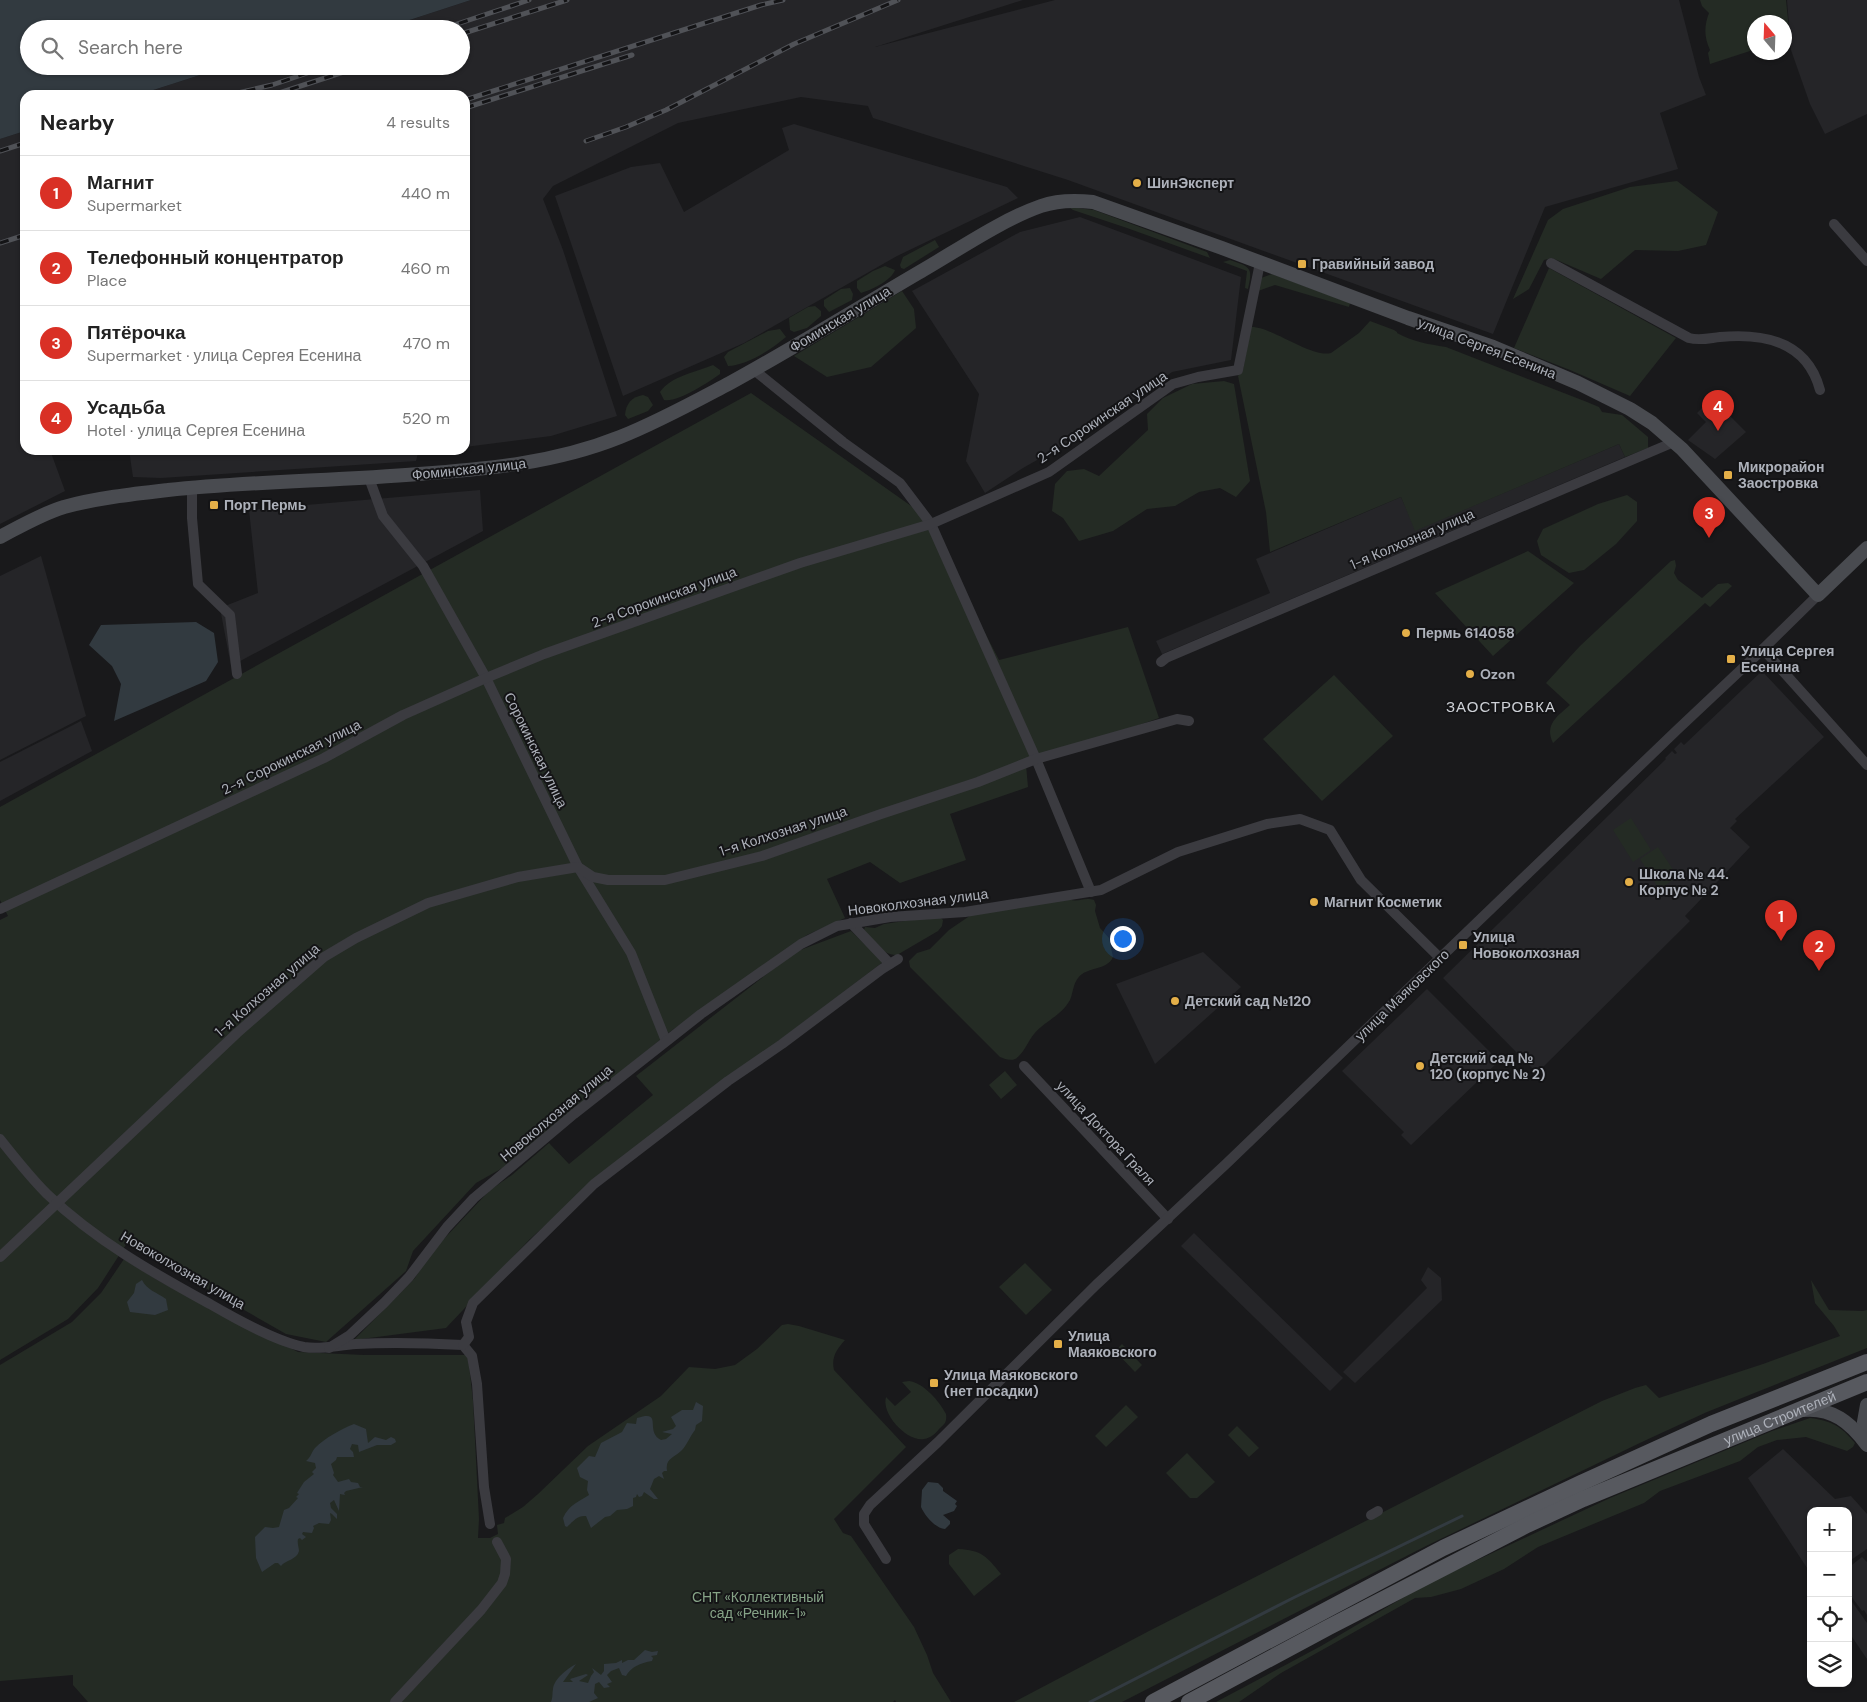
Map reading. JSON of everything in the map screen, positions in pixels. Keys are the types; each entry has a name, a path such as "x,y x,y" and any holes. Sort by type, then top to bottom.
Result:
{"main road":[{"name":"улица Строителей","path":"1153,1702 1413,1563 1581,1483 1711,1424 1867,1362"},
{"name":"улица Строителей","path":"1189,1702 1527,1525 1583,1499 1867,1382"}],"street":[{"name":"Фоминская улица","path":"0,537 42,515 62,508 130,494 192,488 369,478 506,467 588,448 644,427 690,405 754,370 1022,214 1056,202 1093,202"},
{"name":"улица Сергея Есенина","path":"1093,202 1493,348 1578,383 1630,409 1652,423 1674,442 1818,595"},
{"path":"1834,224 1867,261"},
{"name":"2-я Сорокинская улица","path":"0,909 324,758 403,715 486,678 544,654 800,563 931,524 1049,472 1173,384 1198,377 1238,370 1260,263"},
{"path":"1551,263 1689,338 1700,340 1734,336 1768,338 1783,343 1804,359 1816,376 1820,390"},
{"path":"754,370 843,442 900,483 931,524 1036,758 1091,892"},
{"name":"1-я Колхозная улица","path":"1161,662 1166,658 1674,442"},
{"name":"Сорокинская улица","path":"369,478 383,516 424,566 486,678 578,867 631,952 666,1041"},
{"path":"192,488 192,518 198,584 230,615 237,674"},
{"name":"улица Маяковского","path":"886,1559 863,1521 864,1514 870,1505 938,1442 1096,1285 1168,1219 1867,548"},
{"path":"1763,649 1867,764"},
{"name":"1-я Колхозная улица","path":"0,1257 237,1033 324,957 356,938 428,903 518,877 578,867 593,877 608,880 665,880 762,856 978,782 1036,758 1177,719 1189,721"},
{"name":"Новоколхозная улица","path":"328,1348 350,1335 384,1303 409,1277 447,1227 474,1198 574,1114 666,1041 801,944 823,932 850,924 890,917 965,912 1101,890 1178,852 1267,824 1300,819 1330,830 1361,880 1440,958"},
{"path":"490,1524 484,1487 477,1384 472,1356 463,1345 469,1337 466,1322 473,1303 594,1184 728,1082 894,961 850,924"},
{"name":"улица Доктора Граля","path":"1024,1066 1168,1219"},
{"name":"Новоколхозная улица","path":"0,1139 36,1182 57,1202 128,1257 226,1313 293,1344 311,1348 415,1342 463,1345"},
{"path":"1867,1405 1864,1422 1867,1439"},
{"path":"1785,1415 1808,1410 1830,1413 1852,1426 1867,1445"},
{"path":"396,1702 481,1610 502,1583 506,1564 504,1554 497,1542"}],"shaded area":[{"path":"0,0 471,0 410,20 20,20 20,75 200,75 154,90 20,90 20,133 0,139"},
{"path":"471,0 1023,0 875,47 1055,0 1679,0 1699,77 1706,95 1660,113 1678,169 1545,207 1493,334 1068,180 873,118 868,106 801,97 678,123 553,186 543,199 563,250 617,416 551,436 470,446 470,90 154,90 200,75 470,75 470,20 410,20"},
{"path":"1787,0 1867,0 1867,114 1825,134 1810,104 1792,53 1792,15 1788,15"},
{"path":"794,124 1007,187 1018,198 897,256 744,343 623,396 555,196 631,167 660,163 684,212 789,150 782,128"},
{"path":"20,133 20,455 52,455 65,491 0,524 0,139"},
{"path":"1080,217 1241,277 1231,360 1172,372 1097,426 1023,468 985,493 966,461 979,394 912,291 1020,232"},
{"path":"1712,398 1746,432 1715,459 1688,440 1706,422 1697,413"},
{"path":"1619,444 1625,457 1162,654 1156,641 1270,593 1256,559 1401,497 1416,530"},
{"path":"130,455 418,455 416,461 161,478 133,477"},
{"path":"480,490 483,531 231,666 220,608 258,593 249,510"},
{"path":"41,556 86,716 0,760 0,576"},
{"path":"196,622 214,633 218,662 206,681 114,721 121,684 112,666 89,645 101,625"},
{"name":"Школа № 44. Корпус № 2","path":"1762,671 1824,737 1735,819 1737,821 1730,828 1750,847 1685,916 1690,921 1537,1073 1443,978 1672,751 1675,754 1677,753 1674,749 1681,742 1684,745"},
{"path":"81,721 92,751 0,801 0,762"},
{"name":"Детский сад №120","path":"1203,952 1241,987 1155,1064 1116,984"},
{"name":"Детский сад № 120 (корпус № 2)","path":"1427,989 1499,1061 1411,1145 1401,1135 1404,1132 1342,1071"},
{"path":"1194,1233 1343,1378 1330,1391 1181,1246"},
{"path":"1428,1267 1441,1278 1442,1300 1355,1383 1343,1372 1427,1288 1421,1280"},
{"path":"142,1280 149,1289 166,1299 168,1310 155,1315 130,1312 127,1302 134,1293 136,1284"},
{"path":"696,1402 703,1406 702,1421 696,1425 684,1448 667,1463 667,1471 662,1473 664,1479 659,1476 654,1479 650,1489 658,1499 654,1499 644,1492 639,1497 637,1494 633,1498 633,1506 617,1510 591,1528 586,1516 578,1517 567,1527 565,1526 563,1518 568,1510 589,1495 587,1490 588,1481 580,1477 577,1468 589,1456 595,1457 601,1443 622,1432 627,1423 636,1424 637,1418 645,1416 650,1416 652,1419 656,1436 661,1440 666,1439 672,1434 662,1432 673,1429 676,1426 671,1417 682,1410 693,1410"},
{"path":"354,1424 366,1429 368,1443 375,1437 386,1440 391,1437 396,1442 391,1445 377,1445 359,1452 358,1445 352,1444 350,1449 354,1457 337,1457 331,1464 333,1475 338,1482 349,1479 351,1482 358,1483 360,1487 363,1487 346,1491 345,1495 340,1494 339,1511 334,1500 330,1503 331,1508 337,1514 337,1519 330,1513 331,1520 329,1524 319,1523 313,1526 312,1533 303,1532 302,1534 306,1537 302,1540 298,1539 299,1551 296,1556 281,1566 275,1563 262,1572 256,1558 255,1537 265,1527 279,1527 284,1510 289,1508 298,1498 296,1497 299,1494 297,1493 304,1482 314,1474 312,1472 316,1468 315,1463 306,1461 315,1448 333,1434"},
{"path":"1783,1449 1835,1499 1851,1496 1867,1514 1867,1549 1852,1559 1852,1507 1807,1507 1807,1568 1748,1478"},
{"path":"928,1482 938,1483 943,1488 943,1491 957,1501 954,1511 943,1515 950,1521 950,1524 945,1529 931,1521 921,1507 922,1490"},
{"path":"1862,1557 1867,1562 1867,1615 1852,1597 1852,1565"},
{"path":"1852,1602 1867,1623 1867,1659 1852,1637"},
{"path":"645,1650 658,1651 657,1655 651,1656 653,1658 652,1661 636,1666 626,1676 622,1675 619,1668 611,1671 607,1675 612,1682 607,1684 610,1687 604,1688 599,1682 595,1684 594,1693 598,1698 589,1702 551,1702 554,1685 558,1678 576,1664 563,1682 573,1682 570,1679 586,1674 588,1675 579,1681 588,1683 594,1672 592,1668 601,1675 604,1671 604,1664 616,1663 622,1660 622,1663 634,1660"}],"green space":[{"path":"1700,0 1786,0 1788,15 1747,15 1747,52 1710,64 1708,53 1710,50 1705,32 1709,13 1702,6"},
{"path":"1677,181 1718,212 1706,245 1678,251 1635,250 1601,279 1552,258 1544,260 1529,289 1513,299 1548,220 1563,209 1630,187"},
{"path":"1069,207 1094,210 1207,252 1210,258 1073,210"},
{"path":"935,240 939,247 904,269 901,268 900,265 903,257"},
{"path":"1230,260 1249,269 1248,289 1245,288 1247,271 1223,262"},
{"path":"885,266 895,270 893,274 870,290 861,293 857,288 857,281"},
{"path":"1549,268 1676,338 1630,396 1514,348"},
{"path":"1272,274 1350,303 1349,307 1275,285 1258,291 1261,278"},
{"path":"850,288 853,294 852,300 829,312 824,306 824,300 841,289"},
{"path":"902,291 914,309 916,328 871,367 827,377 794,356"},
{"path":"815,306 821,311 821,316 807,328 794,332 790,330 789,318 808,307"},
{"path":"1370,321 1394,330 1409,339 1446,347 1587,402 1599,407 1602,412 1622,415 1648,437 1648,448 1625,457 1619,444 1415,531 1401,497 1270,552 1266,512 1238,376 1243,370 1251,327 1269,331 1313,351 1331,353 1359,333"},
{"path":"780,329 786,337 773,347 751,360 728,366 724,357 728,352 768,331"},
{"path":"713,365 720,370 720,374 685,395 664,400 660,392 671,382 684,375"},
{"path":"1224,381 1234,384 1250,481 1236,497 1220,488 1199,492 1175,506 1147,509 1113,531 1079,541 1063,518 1052,511 1055,484 1067,471 1084,469 1099,476 1148,430 1147,414 1163,398 1192,384"},
{"path":"751,393 924,515 999,660 1128,627 1159,718 1026,765 1028,787 950,814 966,860 900,883 870,862 827,879 845,918 807,935 671,1031 506,1166 476,1183 413,1251 406,1271 326,1342 286,1334 127,1243 98,1288 68,1319 0,1360 0,920 8,916 0,900 0,807"},
{"path":"643,395 648,397 653,405 648,411 628,419 625,415 628,404 636,397"},
{"path":"1627,495 1637,502 1637,521 1616,544 1584,570 1569,573 1541,555 1537,541 1543,529 1598,504"},
{"path":"1528,551 1574,583 1493,656 1435,593"},
{"path":"1675,560 1674,573 1678,580 1702,598 1718,584 1728,583 1732,586 1710,607 1705,603 1553,743 1550,731 1551,726 1557,717 1570,705 1546,683 1580,646 1671,561"},
{"path":"1334,675 1393,736 1322,801 1263,739"},
{"path":"1631,818 1651,850 1633,862 1613,830"},
{"path":"1658,847 1678,877 1659,889 1640,859"},
{"path":"1065,897 1073,900 1094,900 1100,928 1109,938 1113,957 1102,967 1086,972 1078,978 1066,1006 1034,1034 1018,1057 1011,1060 1000,1057 910,967 909,961 917,953 930,949 949,930 971,915"},
{"path":"940,917 943,920 942,926 938,931 897,955 892,955 883,950 864,930 865,927 875,928 884,924"},
{"path":"851,931 883,962 603,1174 530,1239 446,1328 354,1340 415,1278 426,1258 490,1190 512,1175 549,1143 569,1164 653,1095 636,1076 795,952"},
{"path":"1005,1071 1017,1085 1001,1099 989,1085"},
{"name":"СНТ «Коллективный сад «Речник-1»","path":"124,1259 159,1281 298,1352 364,1355 468,1355 473,1401 479,1519 478,1538 490,1538 498,1534 497,1525 504,1523 505,1518 523,1507 538,1494 588,1446 661,1396 689,1367 715,1369 735,1365 757,1349 782,1325 799,1326 845,1340 835,1354 833,1361 834,1370 906,1447 834,1519 843,1533 851,1536 914,1627 933,1673 951,1702 896,1702 895,1700 893,1702 88,1702 73,1685 73,1675 0,1681 0,1365 72,1322 101,1293"},
{"path":"1025,1263 1052,1290 1026,1315 999,1287"},
{"path":"1811,1280 1829,1310 1867,1310 1867,1348 1707,1412 1644,1441 1426,1546 1122,1702 1014,1702 1149,1631 1602,1401 1646,1385 1659,1398 1763,1364 1840,1336 1815,1303"},
{"path":"1122,1344 1142,1365 1135,1372 1115,1351"},
{"path":"902,1382 915,1382 926,1389 940,1404 946,1414 944,1424 933,1435 924,1439 917,1439 903,1432 891,1419 887,1411 886,1397 895,1406 911,1392"},
{"path":"1126,1405 1138,1417 1106,1447 1095,1436"},
{"path":"1810,1418 1830,1423 1840,1428 1855,1443 1853,1447 1847,1451 1806,1437 1777,1440 1758,1447 1740,1461 1660,1491 1644,1503 1538,1547 1504,1569 1461,1589 1431,1597 1415,1598 1281,1673 1239,1702 1216,1702 1321,1646 1428,1583 1610,1498 1772,1431"},
{"path":"1237,1426 1259,1448 1249,1457 1228,1435"},
{"path":"1187,1453 1215,1482 1197,1498 1190,1498 1166,1473"},
{"path":"958,1549 978,1553 992,1563 1001,1574 974,1596 949,1564 949,1555"}],"waterway":[{"path":"1090,1702 1293,1598 1462,1516"}],"railway":[{"path":"469,20 529,0"},
{"path":"470,31 567,0"},
{"path":"470,98 761,5 783,0"},
{"path":"586,141 666,110 794,44 898,0"},
{"path":"470,106 632,55"},
{"path":"250,90 301,75"},
{"path":"288,90 334,75"},
{"path":"0,151 20,145"},
{"path":"0,243 20,237"}],"place":[{"name":"ШинЭксперт","path":"1137,183"},
{"name":"Гравийный завод","path":"1302,264"},
{"name":"Усадьба","path":"1718,431"},
{"name":"Микрорайон Заостровка","path":"1728,475"},
{"name":"Порт Пермь","path":"214,505"},
{"name":"Пятёрочка","path":"1709,538"},
{"name":"Пермь 614058","path":"1406,633"},
{"name":"Улица Сергея Есенина","path":"1731,659"},
{"name":"Ozon","path":"1470,674"},
{"name":"Школа № 44. Корпус № 2","path":"1629,882"},
{"name":"Магнит Косметик","path":"1314,902"},
{"name":"Магнит","path":"1781,941"},
{"name":"Улица Новоколхозная","path":"1463,945"},
{"name":"Телефонный концентратор","path":"1819,971"},
{"name":"Детский сад №120","path":"1175,1001"},
{"name":"Детский сад № 120 (корпус № 2)","path":"1420,1066"},
{"name":"Улица Маяковского","path":"1058,1344"},
{"name":"Улица Маяковского (нет посадки)","path":"934,1383"}],"district":[{"name":"ЗАОСТРОВКА","path":"1501,707"}]}
